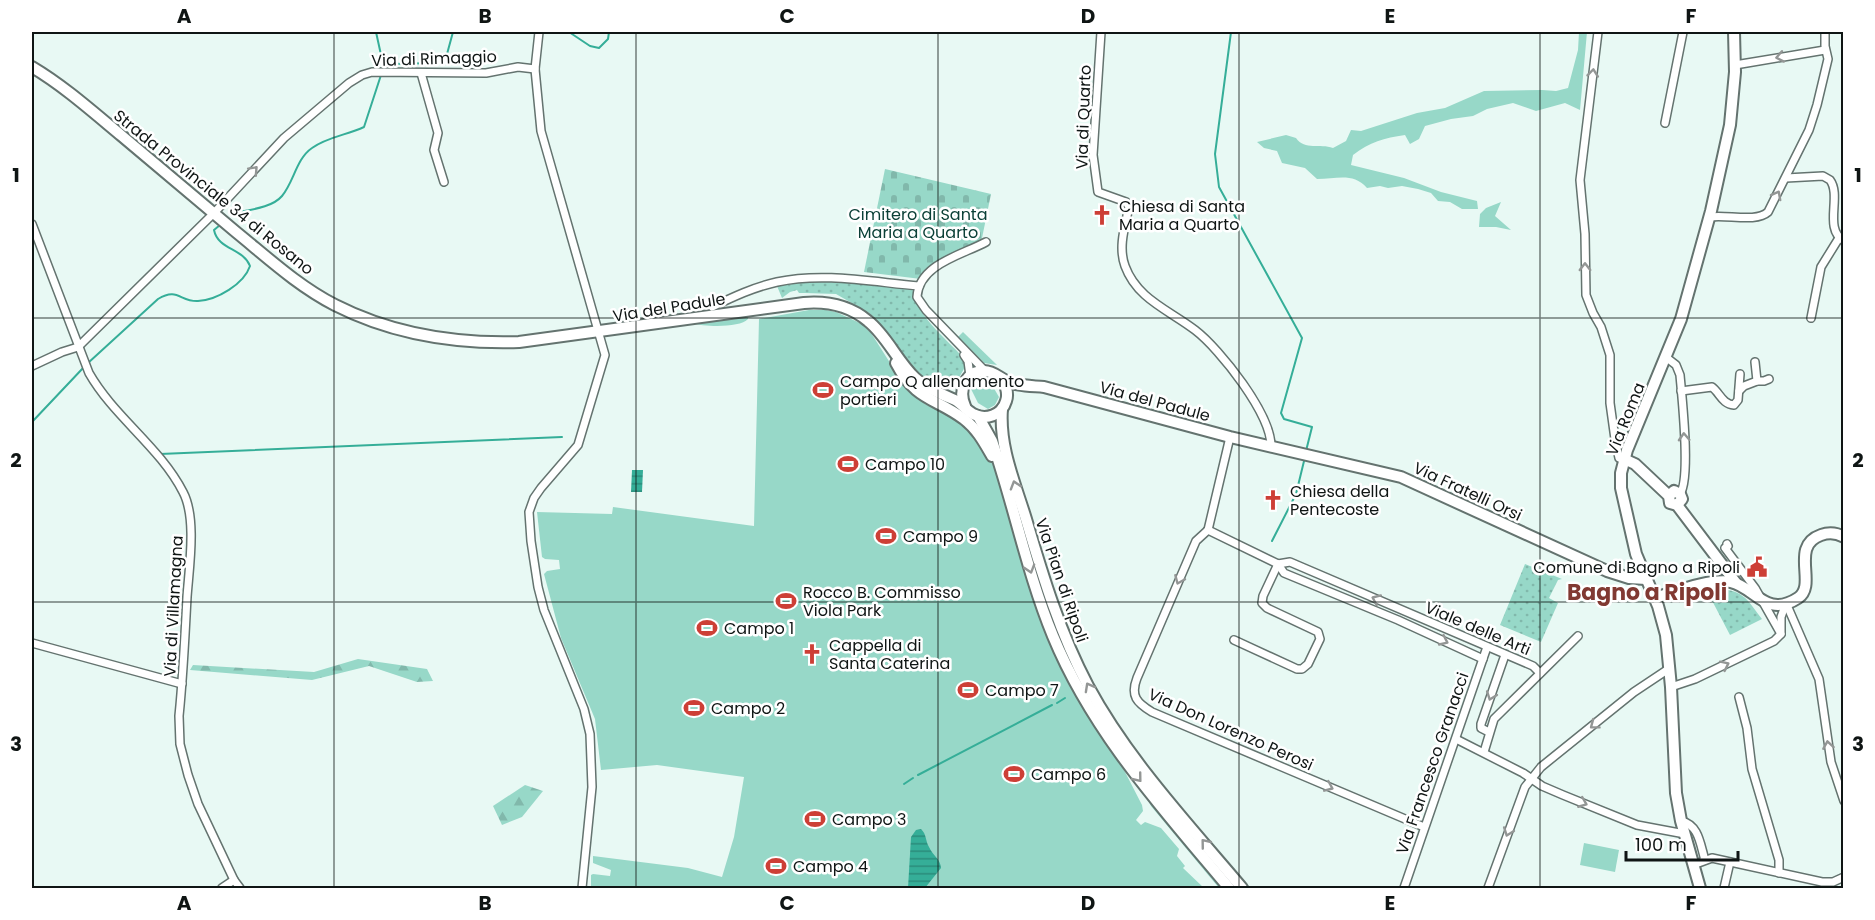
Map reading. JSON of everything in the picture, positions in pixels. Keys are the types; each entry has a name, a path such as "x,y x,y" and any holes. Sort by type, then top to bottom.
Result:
{"main road":[{"name":"Via Roma","path":"1700,888 1681,821 1674,779 1670,668 1664,626 1636,554 1621,488 1621,473 1624,459 1667,358 1687,302 1710,217 1728,138 1735,65 1734,32"},
{"name":"Strada Provinciale 34 di Rosano","path":"32,67 57,83 284,271 346,310 382,325 421,335 482,342 519,342 599,332"},
{"name":"Via del Padule","path":"599,332 737,311 818,302 840,306 872,324 915,378 965,406 978,416"},
{"name":"Via Pian di Ripoli","path":"889,346 899,369 910,385 922,396 956,414 971,426 983,440 1001,473"},
{"name":"Via del Padule","path":"985,371 996,374 1002,379 1032,387 1044,387 1271,447"},
{"path":"936,391 951,389 985,371"},
{"path":"978,416 991,416 1002,409 1007,397 1006,386 1002,379"},
{"name":"Via del Padule","path":"965,406 962,396 967,380"},
{"path":"1007,397 1032,387"},
{"name":"Via Pian di Ripoli","path":"1002,409 1002,439 1009,466 1052,604 1078,666 1125,746 1242,888"},
{"name":"Via Pian di Ripoli","path":"978,416 992,441 1053,637 1080,692 1102,729 1129,767 1229,888"},
{"name":"Via Fratelli Orsi","path":"1271,447 1401,477 1607,571 1629,578 1646,579"},
{"path":"1624,459 1635,464 1676,498 1736,583 1770,604 1786,603 1798,598 1802,593 1805,550 1809,543 1824,534 1837,534 1844,537"},
{"path":"1654,598 1713,583 1728,581 1736,583"}],"street":[{"path":"539,32 535,69 541,130 599,332"},
{"name":"Via di Quarto","path":"1101,32 1093,155 1095,177 1098,192 1126,202 1128,207 1122,252 1125,264 1136,285 1151,302 1197,331 1213,347 1250,395 1265,420 1270,431 1271,447"},
{"path":"1598,32 1580,180 1586,234 1586,295 1599,322 1610,355 1610,403 1619,458 1624,459"},
{"path":"1665,123 1683,32"},
{"path":"1710,217 1762,217 1768,212 1809,130 1817,105 1828,59 1825,50 1825,32"},
{"path":"1735,65 1825,50"},
{"name":"Via di Rimaggio","path":"32,366 78,347 216,214 285,138 362,75 372,72 486,73 518,67 535,69"},
{"path":"421,73 438,133 434,150 444,182"},
{"path":"1786,178 1823,176 1832,182 1834,190 1835,231 1841,239 1821,267 1811,318"},
{"name":"Via di Villamagna","path":"32,224 88,373 97,388 163,463 183,493 191,537 179,716 180,744 198,804 240,888"},
{"path":"920,285 933,268 986,242"},
{"name":"Via del Padule","path":"712,307 758,287 778,282 823,277 920,285 916,297 918,301 985,371"},
{"name":"Via del Padule","path":"582,888 592,787 590,734 584,709 544,610 533,558 529,512 534,498 580,440 605,360 599,332"},
{"name":"Via del Padule","path":"956,343 968,361 967,380"},
{"path":"1667,358 1676,365 1679,371 1681,391 1685,466 1684,486 1676,498"},
{"path":"1755,362 1756,381"},
{"path":"1681,391 1712,387 1718,391 1723,401 1728,405 1734,405 1738,400 1740,374"},
{"path":"1739,391 1756,381 1769,379"},
{"path":"1208,530 1222,462 1230,437"},
{"name":"Viale delle Arti","path":"1208,530 1217,537 1278,564 1284,573 1398,620 1483,659"},
{"name":"Via Don Lorenzo Perosi","path":"1208,530 1196,541 1137,678 1133,690 1137,703 1152,712 1424,827"},
{"path":"1727,544 1725,548 1755,588 1781,634"},
{"name":"Viale delle Arti","path":"1278,564 1290,561 1533,666 1540,673"},
{"path":"1234,640 1297,669 1302,669 1308,664 1320,639 1318,632 1267,608 1262,603 1278,564"},
{"path":"1671,687 1695,679 1774,641 1781,634 1786,603"},
{"path":"1786,603 1819,679 1831,762 1844,801"},
{"name":"Viale delle Arti","path":"1398,620 1402,611"},
{"path":"1484,753 1489,732 1497,715 1548,668 1578,636"},
{"path":"32,643 182,684"},
{"name":"Via Francesco Granacci","path":"1404,888 1487,647"},
{"path":"1489,732 1481,728 1481,724 1505,655"},
{"path":"1488,888 1530,778 1547,761 1634,692 1670,668"},
{"path":"1739,697 1747,728 1752,769 1779,860 1779,873"},
{"path":"1456,739 1542,786 1629,822 1685,834"},
{"path":"1681,821 1690,823 1694,827 1705,860"},
{"path":"1693,865 1712,858 1827,883 1844,877"},
{"path":"1724,888 1730,862"},
{"path":"222,888 234,880"}],"green space":[{"path":"1579,32 1587,32 1580,110 1565,103 1536,111 1513,103 1487,109 1473,116 1425,126 1419,139 1410,144 1405,135 1397,136 1371,144 1353,155 1351,165 1404,178 1441,192 1477,201 1478,209 1462,209 1450,202 1438,201 1431,193 1402,186 1367,188 1350,178 1317,179 1305,168 1282,163 1277,151 1264,148 1257,142 1286,135 1308,146 1333,148 1346,141 1351,130 1361,131 1417,113 1445,108 1484,91 1556,91 1568,88 1578,50"},
{"name":"Cimitero di Santa Maria a Quarto","path":"885,169 991,194 981,243 921,279 864,272"},
{"path":"1501,202 1495,216 1511,230 1479,227 1480,214 1486,208"},
{"path":"823,280 913,287 914,296 924,315 963,357 965,367 956,383 947,386 939,385 918,374 869,313 836,294 799,293 797,290 782,298 777,286"},
{"name":"Rocco B. Commisso Viola Park","path":"809,310 836,312 862,324 871,333 908,391 925,404 957,420 970,431 988,454 1067,676 1086,713 1124,770 1142,805 1143,811 1136,820 1141,825 1145,822 1161,828 1179,849 1177,856 1185,866 1183,868 1204,888 591,888 591,875 610,876 611,870 593,863 593,856 688,868 722,877 734,837 744,777 657,765 601,770 595,719 561,638 544,574 547,571 560,569 559,560 542,557 537,512 612,514 613,507 754,526 759,319"},
{"path":"748,315 748,319 738,324 713,326 692,323"},
{"path":"963,332 997,365 984,363 958,337"},
{"path":"982,379 992,385 999,397 995,405 988,409 978,403 971,389 977,381"},
{"path":"1525,564 1562,579 1558,580 1549,598 1558,603 1541,642 1500,625"},
{"path":"1724,589 1743,596 1762,619 1730,635 1707,591"},
{"path":"358,659 427,669 433,681 417,682 369,666 312,680 190,670 193,665 314,672"},
{"path":"525,785 543,791 522,817 502,825 493,806"},
{"path":"1141,787 1225,888 1219,888 1151,806"},
{"path":"1584,843 1619,850 1615,872 1580,865"}],"shaded area":[{"path":"632,470 643,470 642,492 631,492"},
{"path":"921,829 941,868 925,888 908,888 911,837 916,830"}],"waterway":[{"path":"376,32 383,64 386,68"},
{"path":"384,70 389,64 436,63 443,60 453,32"},
{"path":"569,32 590,46 599,48 608,39 609,32"},
{"path":"1231,32 1215,154 1219,187 1302,338 1281,413 1284,419 1312,427 1306,451"},
{"path":"230,214 271,204 282,196 302,158 312,148 324,141 364,127 381,75"},
{"path":"88,363 158,299 170,294 192,301 205,300 229,290 242,279 250,266 247,260 216,237 214,230 220,225"},
{"path":"32,422 84,367"},
{"path":"160,454 562,437"},
{"path":"1272,541 1296,494 1305,457"},
{"path":"1057,703 1065,698"},
{"path":"918,775 1052,705"},
{"path":"904,784 913,778"}],"place":[{"name":"Chiesa di Santa Maria a Quarto","path":"1102,215"},
{"name":"Campo Q allenamento portieri","path":"823,390"},
{"name":"Campo 10","path":"848,464"},
{"name":"Chiesa della Pentecoste","path":"1273,500"},
{"name":"Campo 9","path":"886,536"},
{"name":"Comune di Bagno a Ripoli","path":"1757,567"},
{"name":"Rocco B. Commisso Viola Park","path":"786,601"},
{"name":"Campo 1","path":"707,628"},
{"name":"Cappella di Santa Caterina","path":"812,654"},
{"name":"Campo 7","path":"968,690"},
{"name":"Campo 2","path":"694,708"},
{"name":"Campo 6","path":"1014,774"},
{"name":"Campo 3","path":"815,819"},
{"name":"Campo 4","path":"776,866"}],"district":[{"name":"Bagno a Ripoli","path":"1647,592"}]}
